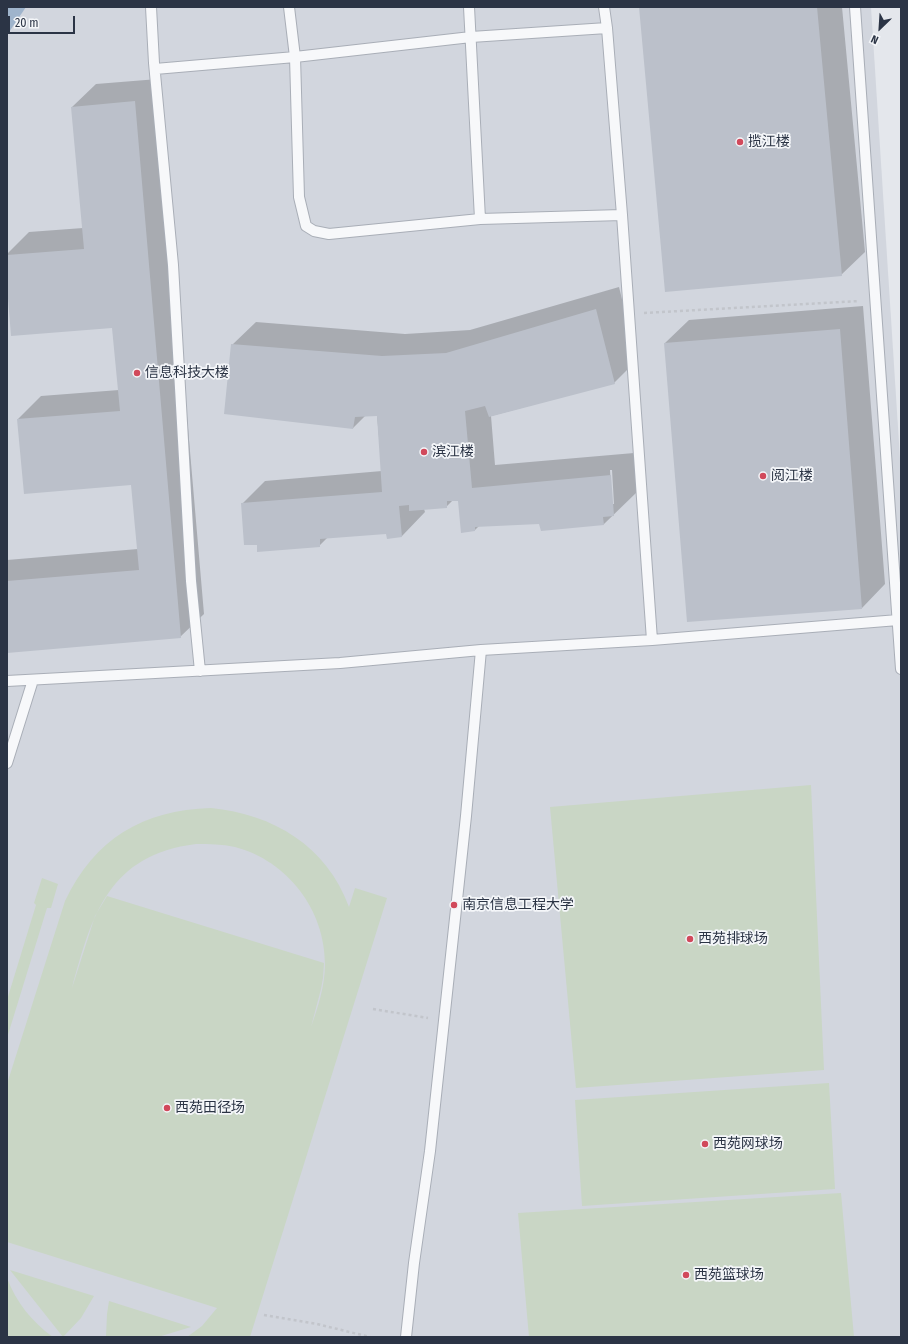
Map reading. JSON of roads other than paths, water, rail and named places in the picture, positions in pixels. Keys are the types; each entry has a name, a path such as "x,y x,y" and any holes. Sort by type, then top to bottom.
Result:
{"lane":[{"path":"151,7 155,69 173,265 191,582 200,671"},
{"path":"289,7 295,57 299,197 306,226 314,231 329,234 480,219 622,215"},
{"path":"469,7 480,219"},
{"path":"604,7 622,215 652,640"},
{"path":"855,7 901,669"},
{"path":"155,69 295,57 471,37 607,28"},
{"path":"7,681 340,663 481,650 652,640 898,620"},
{"path":"406,1337 414,1263 430,1151 466,816 481,650"},
{"path":"7,763 33,680"}],"water":[{"path":"7,7 26,7 7,35"}],"place":[{"name":"揽江楼","path":"740,142"},
{"name":"信息科技大楼","path":"137,373"},
{"name":"滨江楼","path":"424,452"},
{"name":"阅江楼","path":"763,476"},
{"name":"南京信息工程大学","path":"454,905"},
{"name":"西苑排球场","path":"690,939"},
{"name":"西苑田径场","path":"167,1108"},
{"name":"西苑网球场","path":"705,1144"},
{"name":"西苑篮球场","path":"686,1275"}]}
